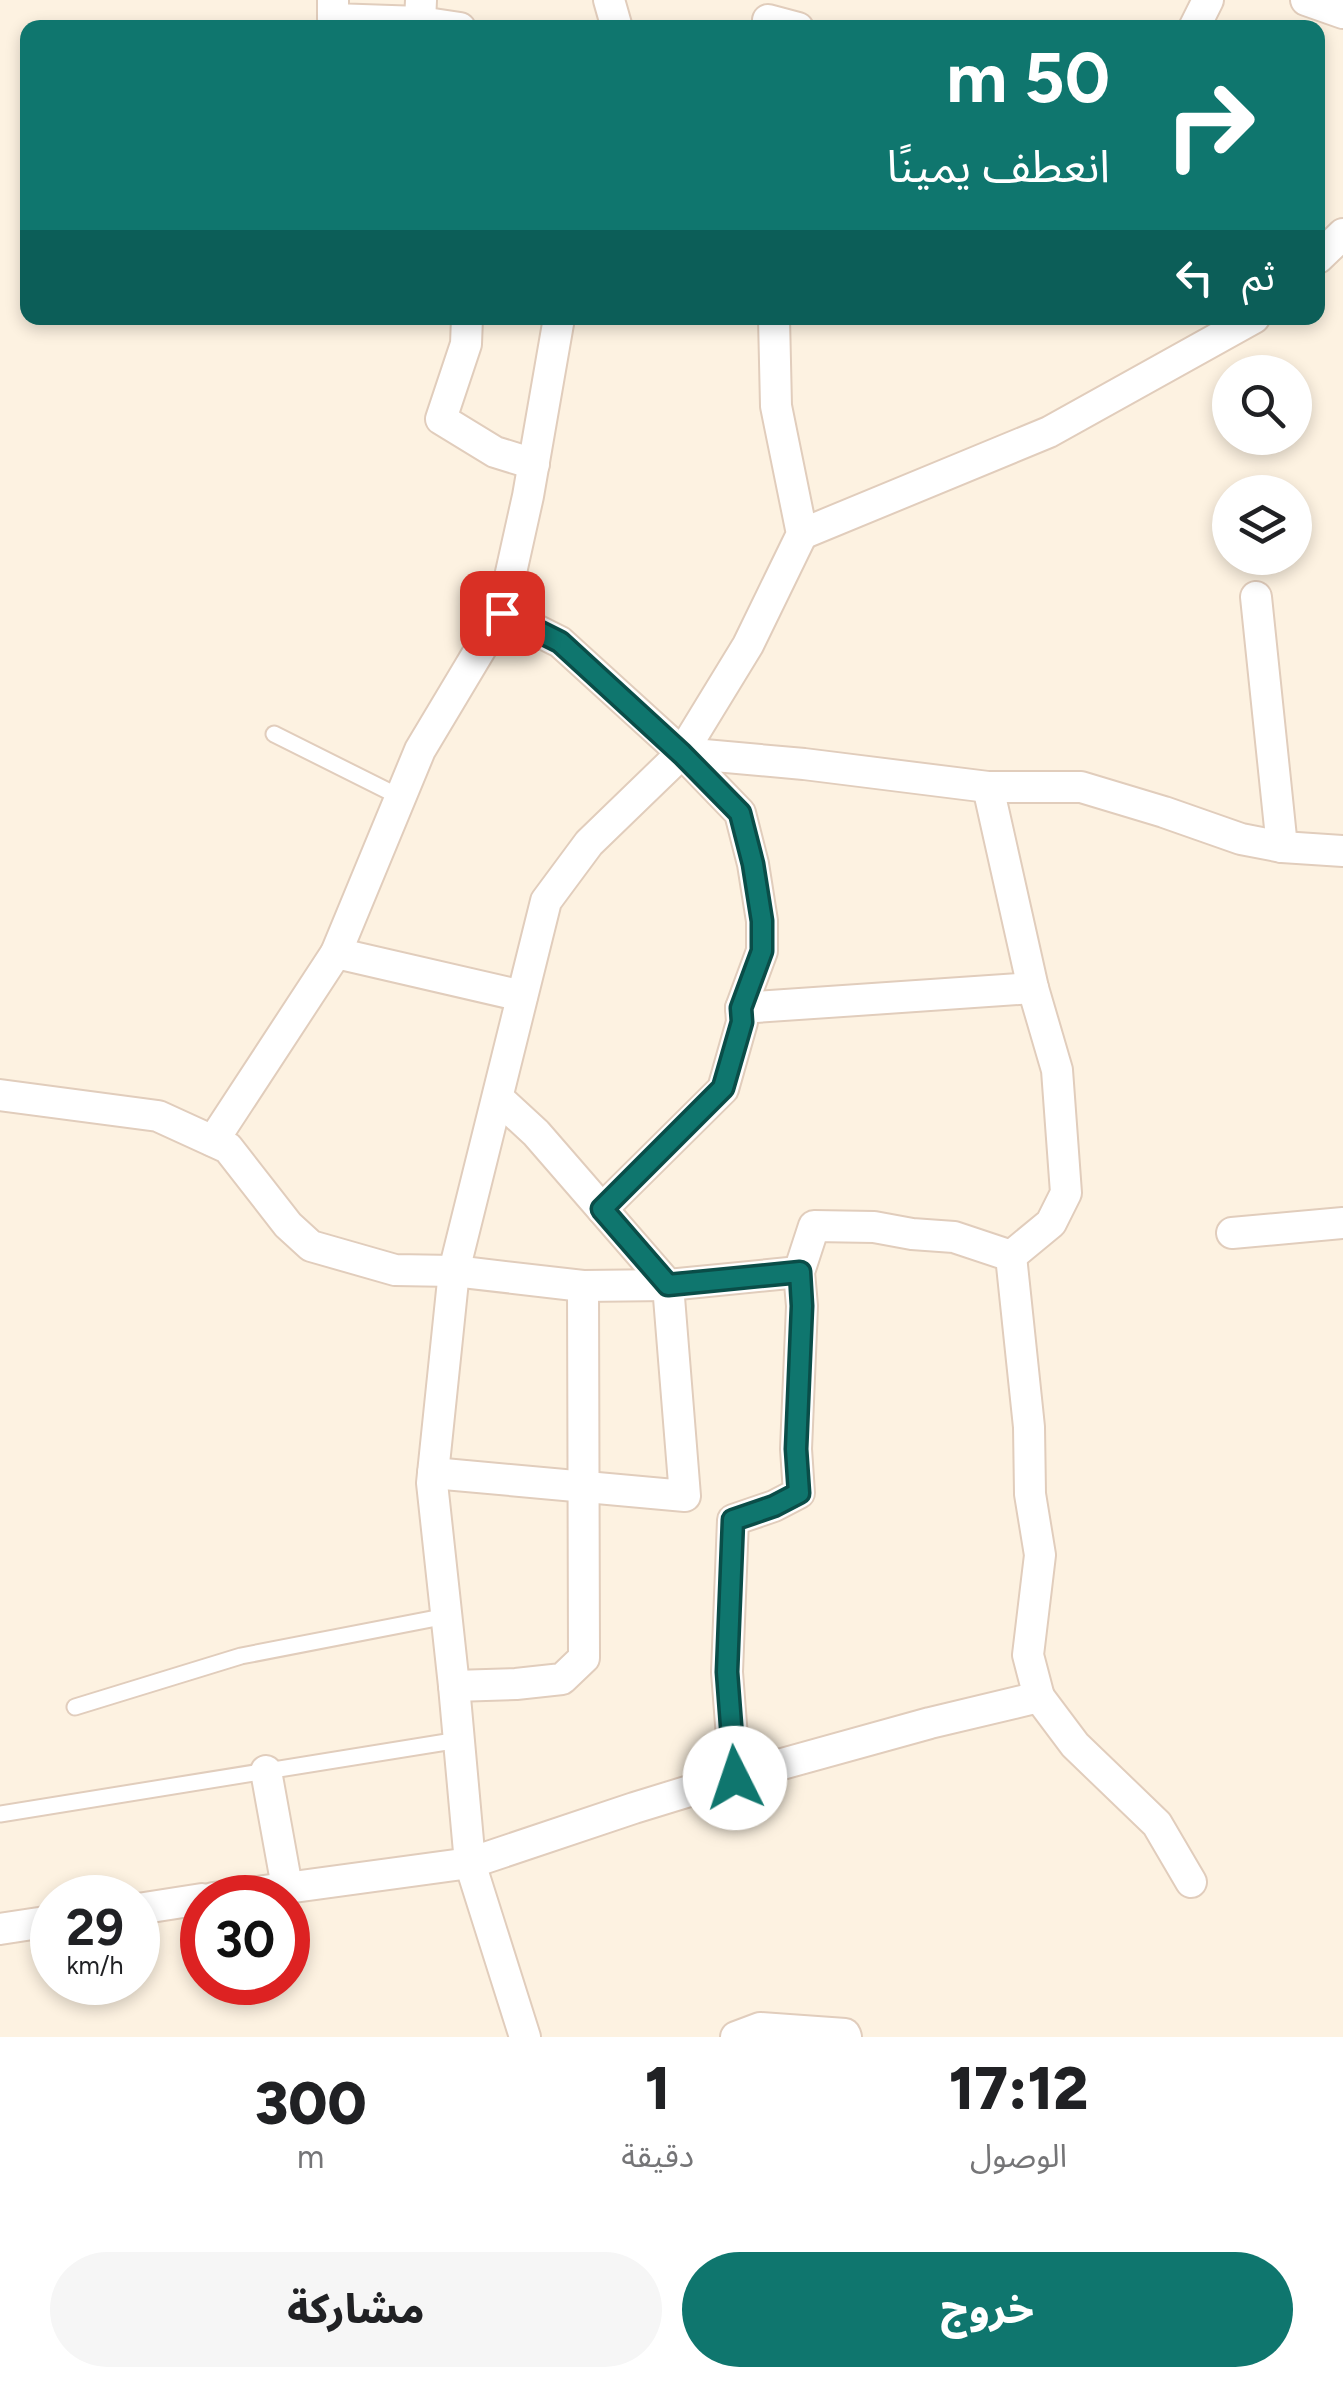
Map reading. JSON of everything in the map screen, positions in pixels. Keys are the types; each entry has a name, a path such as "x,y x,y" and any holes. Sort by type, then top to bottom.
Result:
{"street":[{"path":"333,0 333,19 421,11"},
{"path":"1306,0 1343,13"},
{"path":"467,325 466,344 441,419 495,452 534,464"},
{"path":"212,1141 336,953 420,750 502,613 534,464 557,325"},
{"path":"525,2037 470,1864 432,1483 454,1271 546,901 589,843 682,754 748,644 802,534 776,406 774,325"},
{"path":"802,534 1048,432 1241,325"},
{"path":"1256,598 1282,847"},
{"path":"502,613 560,642 682,754 740,813 753,864 762,921 762,951 741,1008 742,1022 723,1088 602,1209"},
{"path":"682,754 804,764 988,787 1080,787 1241,839 1282,847 1343,850"},
{"path":"988,787 1033,988 1057,1070 1066,1193 1052,1222 1011,1256"},
{"path":"336,953 522,996"},
{"path":"741,1008 1033,988"},
{"path":"0,1095 158,1116 228,1148 288,1225 312,1246 395,1270 454,1271 583,1286 668,1285 800,1272"},
{"path":"433,1473 685,1496 668,1285 536,1133 498,1098"},
{"path":"1232,1233 1343,1223"},
{"path":"735,1778 727,1672 733,1520 799,1493 796,1449 800,1272 814,1226 874,1227 954,1237 1011,1256"},
{"path":"1011,1256 1029,1428 1030,1494 1040,1555 1028,1655 1039,1697 1075,1745 1157,1824 1191,1882"},
{"path":"454,1686 562,1679 584,1658 583,1286"},
{"path":"310,1884 470,1864 735,1778 1039,1697"},
{"path":"266,1771 285,1875"},
{"path":"0,1928 30,1924"},
{"path":"736,2037 760,2028 846,2037"}],"lane":[{"path":"274,734 400,797"},
{"path":"75,1707 240,1656 446,1616"},
{"path":"0,1814 459,1740"}],"route":[{"path":"502,613 560,642 682,754 740,813 753,864 762,921 762,951 741,1008 742,1022 723,1088 602,1209 668,1285 800,1272 796,1449 799,1493 733,1520 727,1672 735,1778"}]}
